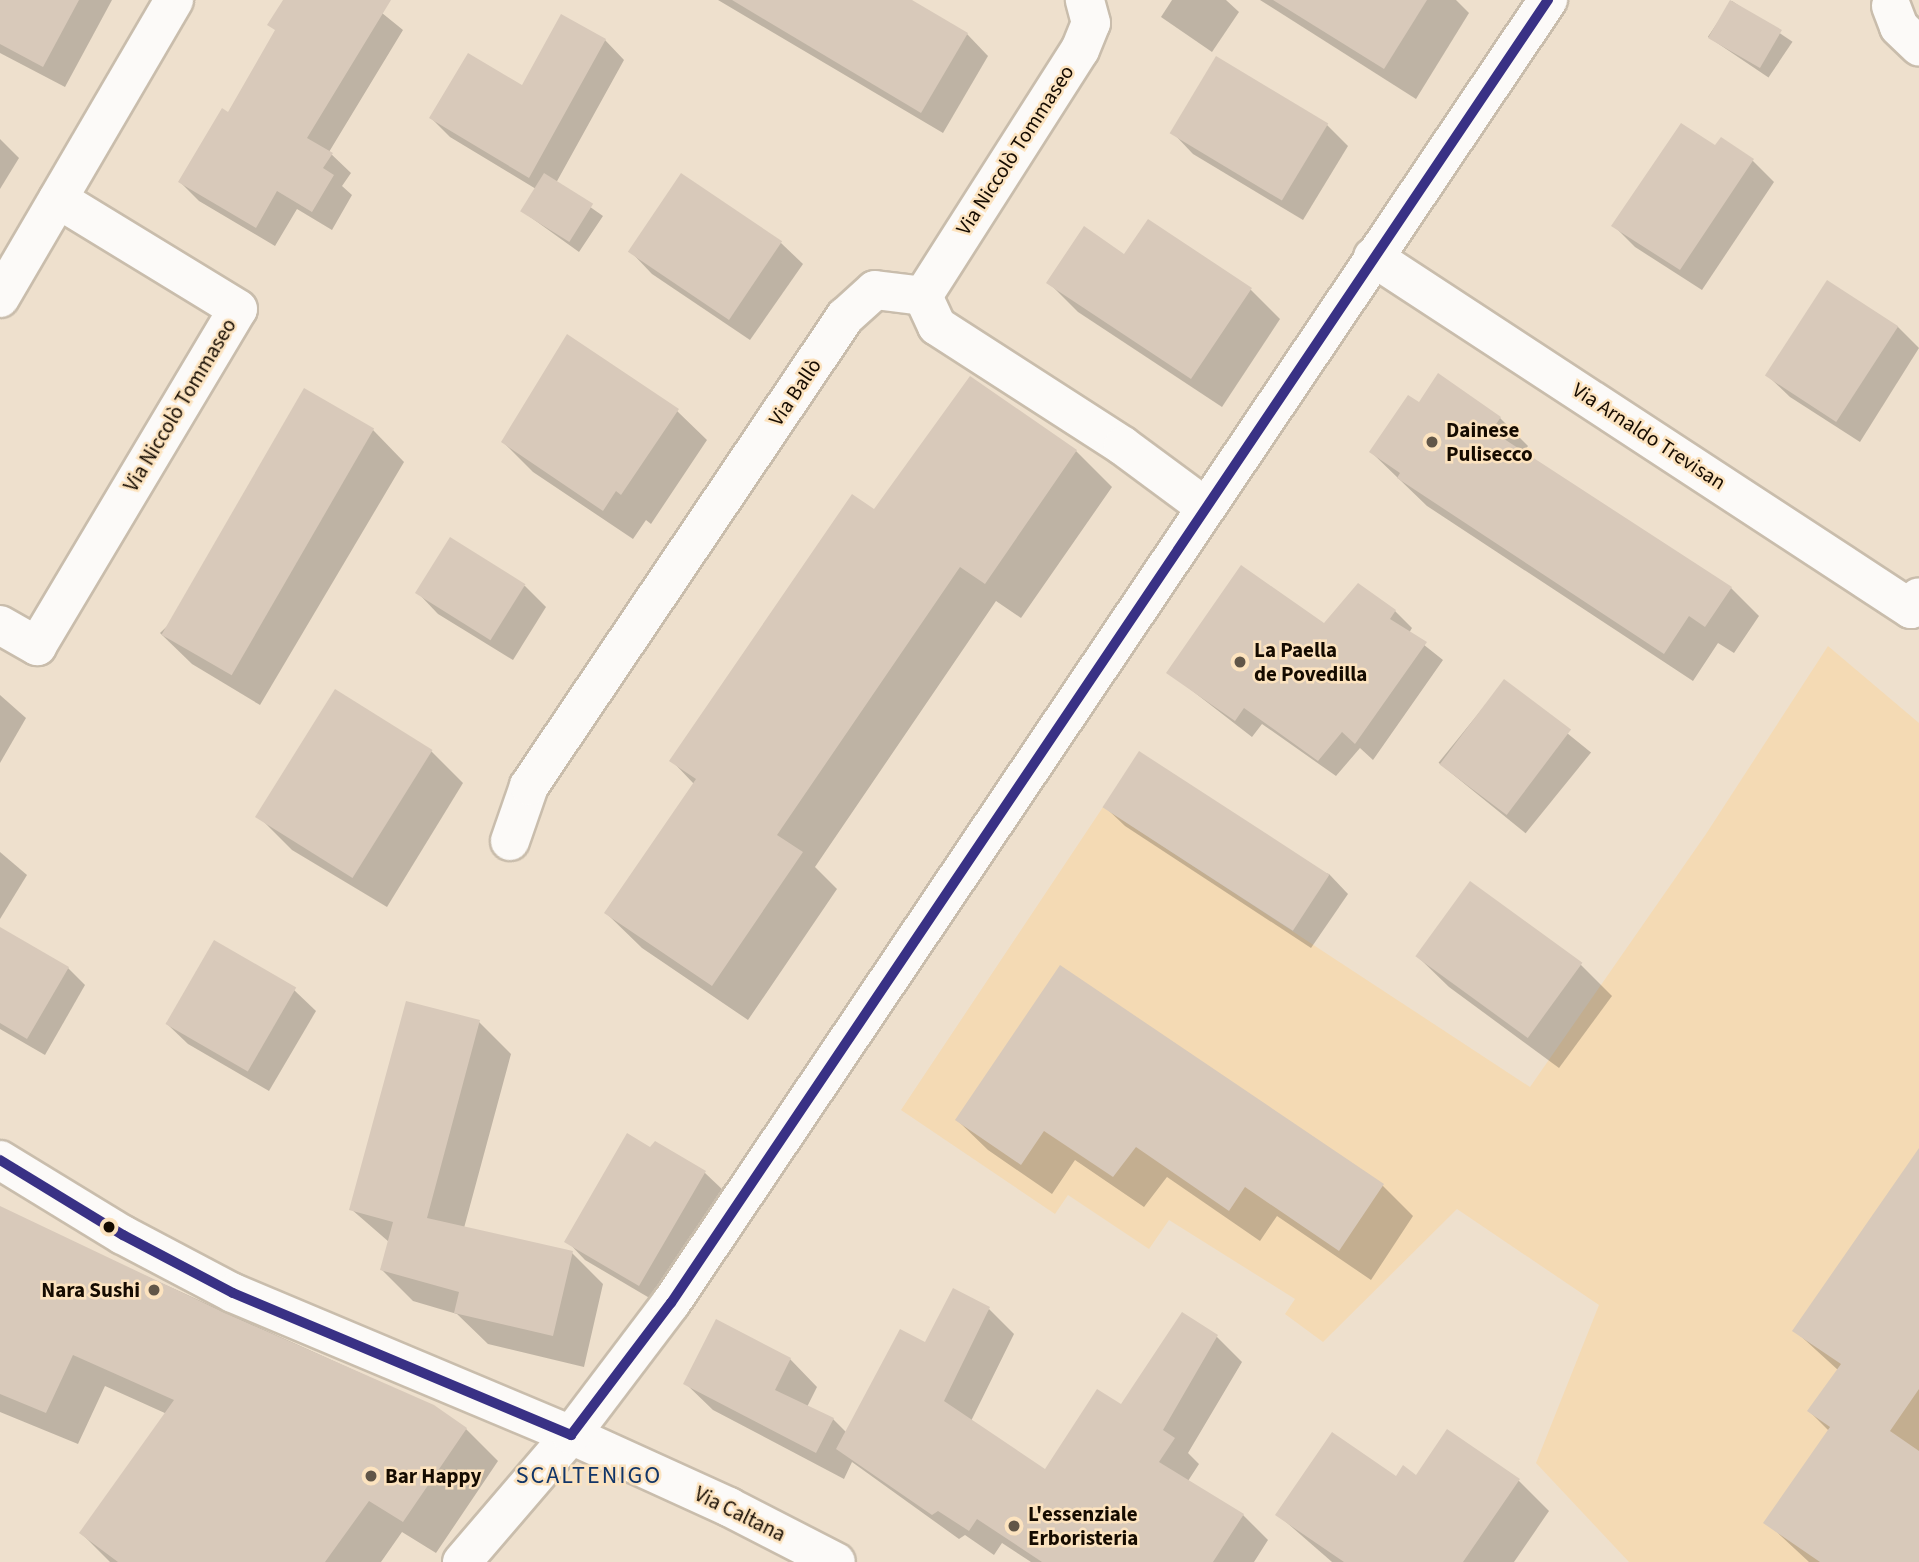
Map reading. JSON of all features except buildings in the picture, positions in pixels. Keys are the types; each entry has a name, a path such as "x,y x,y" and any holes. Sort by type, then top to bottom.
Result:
{"street":[{"path":"0,298 174,0"},
{"name":"Via Niccolò Tommaseo","path":"923,296 1080,50 1091,23 1085,0"},
{"path":"462,1562 571,1435 671,1303 1204,506 1548,0"},
{"path":"1891,6 1899,27 1919,47"},
{"name":"Via Niccolò Tommaseo","path":"0,625 37,646 238,309 58,199"},
{"name":"Via Arnaldo Trevisan","path":"1373,257 1917,607"},
{"name":"Via Ballò","path":"510,841 529,786 845,317 875,290 923,296"},
{"path":"923,296 937,326 1123,446 1204,506"},
{"name":"Via Caltana","path":"0,1160 123,1235 233,1293 571,1435 729,1507 836,1562"}],"shaded area":[{"path":"1828,646 1919,723 1919,1562 1629,1562 1536,1463 1599,1305 1457,1209 1323,1342 1285,1314 1295,1299 1169,1220 1149,1249 1068,1195 1055,1214 901,1110 1103,807 1530,1087 1706,834"}],"transit line":[{"path":"0,1160 123,1235 233,1293 571,1435 671,1303 1548,0"}],"place":[{"name":"Dainese Pulisecco","path":"1432,442"},
{"name":"La Paella de Povedilla","path":"1240,662"},
{"name":"Nara Sushi","path":"154,1290"},
{"name":"Bar Happy","path":"371,1476"},
{"name":"L'essenziale Erboristeria","path":"1014,1526"}],"district":[{"name":"SCALTENIGO","path":"589,1476"}]}
